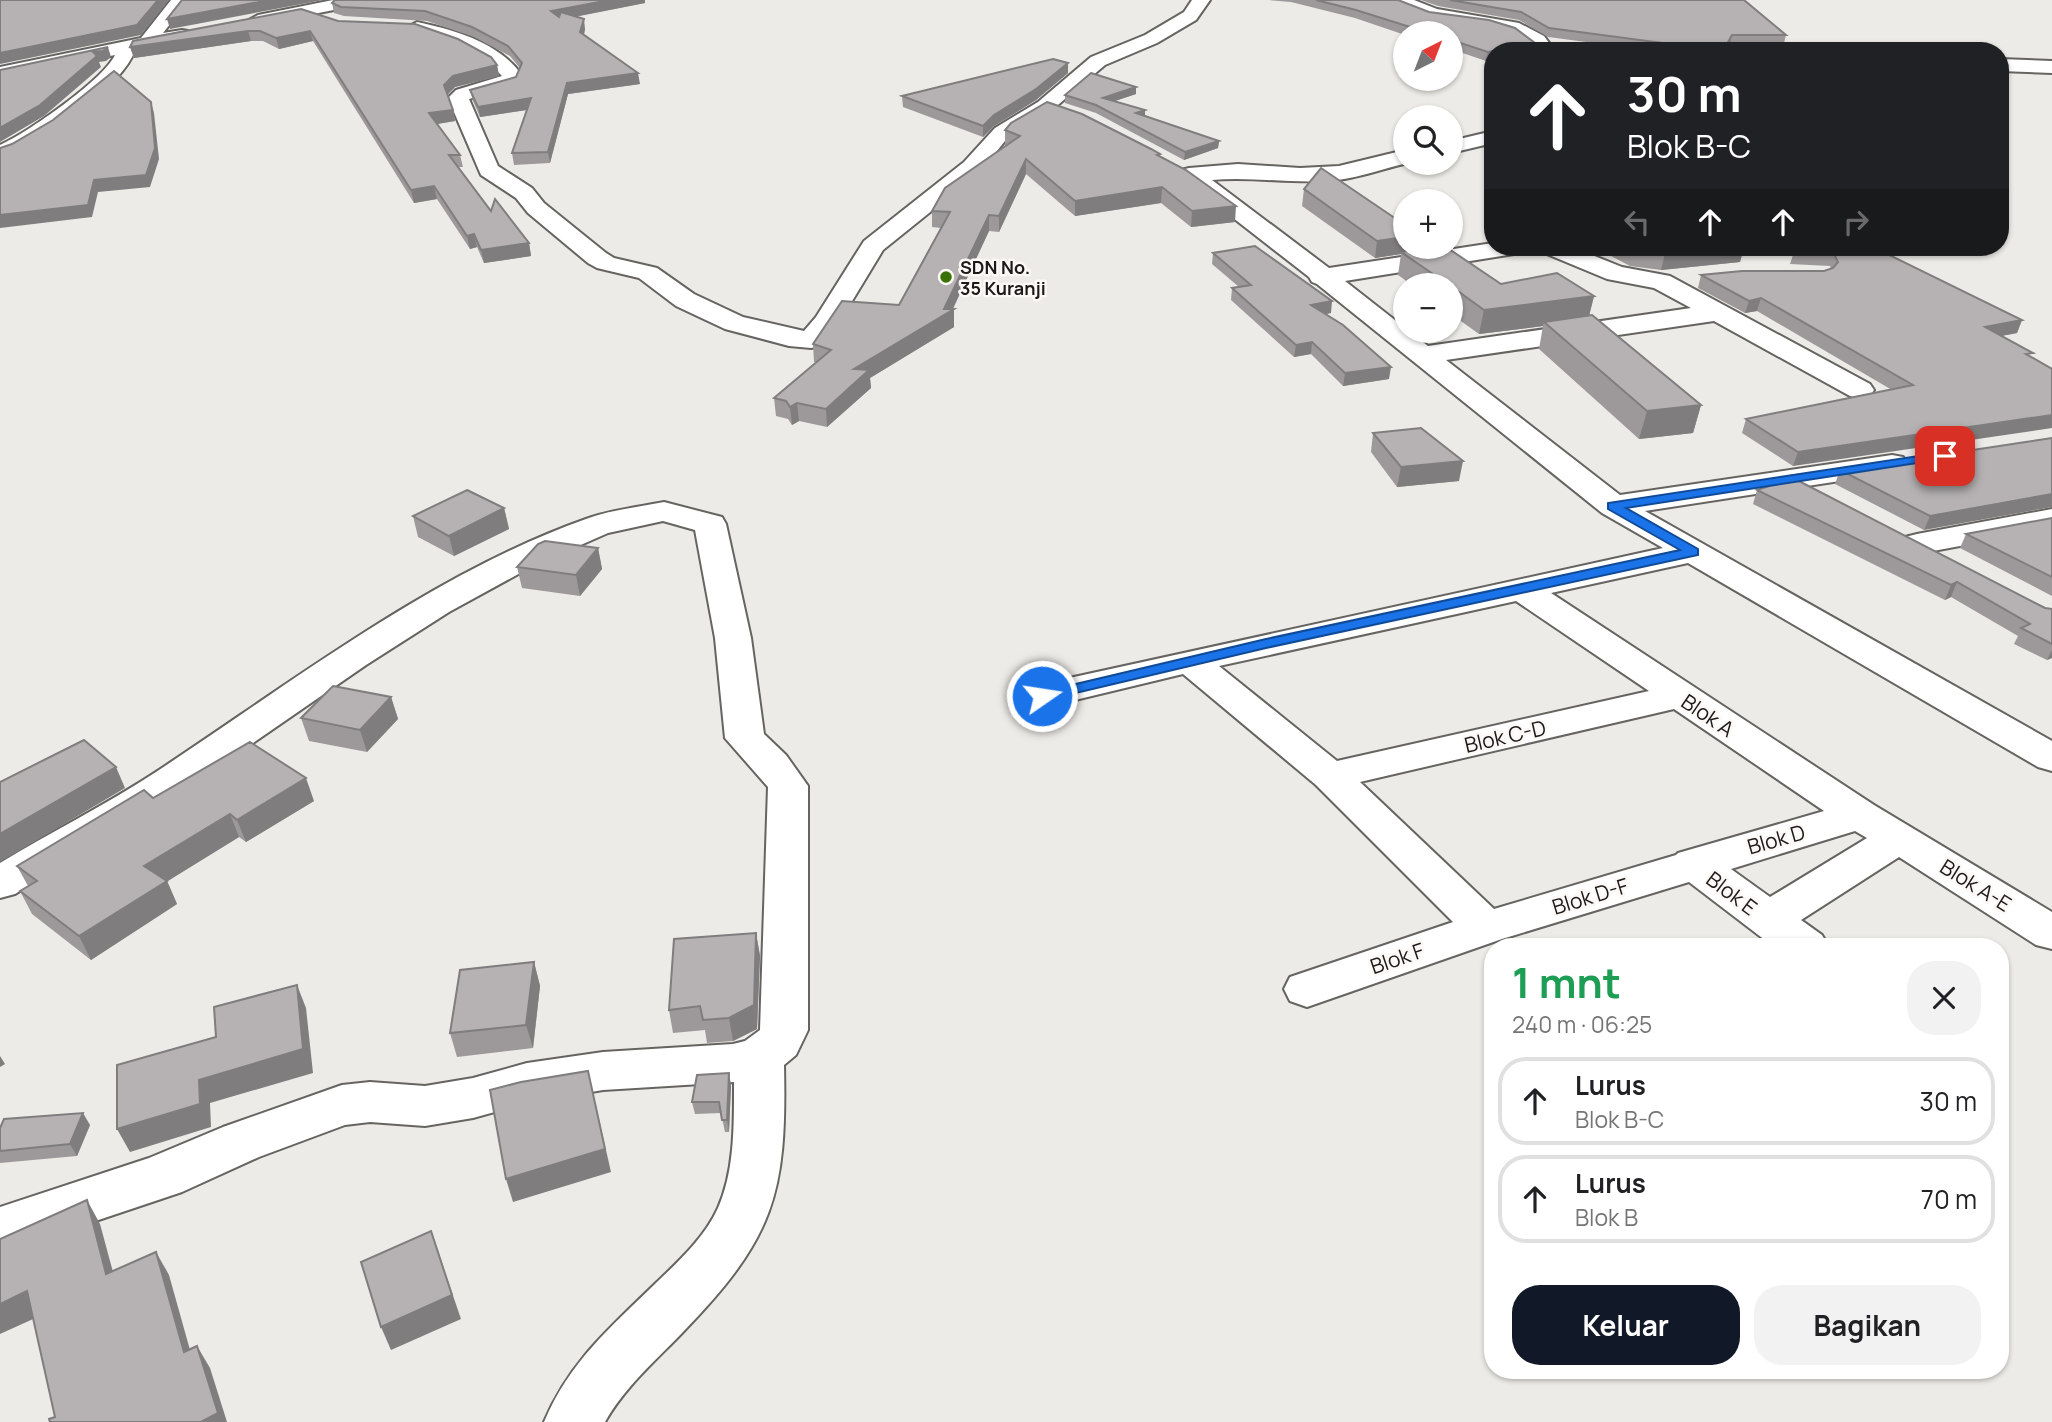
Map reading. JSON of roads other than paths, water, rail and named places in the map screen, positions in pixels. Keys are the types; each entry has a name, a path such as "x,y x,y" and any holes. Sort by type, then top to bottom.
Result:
{"street":[{"path":"148,41 180,0"},
{"path":"240,24 359,0"},
{"path":"396,24 421,27 467,43 502,62 512,75 509,82 458,98 481,158 489,170 524,193 536,208 577,242 606,263 648,273 685,300 734,323 789,338 814,339 873,246 972,167 1002,132 1045,106 1098,61 1151,39 1190,16 1201,0"},
{"path":"1399,0 1438,15 1483,20 1525,32 1540,42"},
{"path":"306,11 341,23 355,24"},
{"path":"0,52 9,71 200,31"},
{"path":"0,153 36,137 53,125 121,62 126,51 124,46"},
{"path":"2009,65 2052,67"},
{"path":"1045,106 1079,116"},
{"path":"0,129 53,125"},
{"path":"1463,144 1484,139"},
{"path":"1393,160 1339,173 1300,175 1180,170 1234,205 1321,277 1613,506 2052,758"},
{"path":"1321,277 1484,252"},
{"path":"1572,256 1616,274 1661,281 1699,277"},
{"path":"1661,281 1860,390"},
{"path":"1422,355 1719,312"},
{"path":"1613,506 1916,460"},
{"path":"1797,480 1845,505"},
{"path":"0,883 167,784 390,632 527,554 630,515 656,512 699,516 710,524 733,638 745,737 772,764 788,786 785,1030 779,1042 759,1056 733,1063 603,1071 527,1083 473,1098 425,1106 370,1102 342,1105 241,1142 163,1176 0,1230"},
{"path":"1966,569 1905,538 2052,519"},
{"path":"1042,696 1520,587 1693,552"},
{"name":"Blok A","path":"1520,587 1859,815 1899,837"},
{"path":"1190,661 1330,776 1486,928"},
{"name":"Blok C-D","path":"1330,776 1680,696"},
{"name":"Blok D","path":"1693,863 1859,815"},
{"path":"1768,920 1899,837"},
{"name":"Blok A-E","path":"1899,837 2052,933"},
{"name":"Blok D-F","path":"1486,928 1693,863"},
{"name":"Blok E","path":"1693,863 1793,938"},
{"name":"Blok F","path":"1307,989 1486,928"},
{"path":"574,1422 581,1404 605,1374 706,1268 727,1241 744,1210 755,1170 759,1131 759,1056"}],"place":[{"name":"SDN No. 35 Kuranji","path":"946,277"}]}
